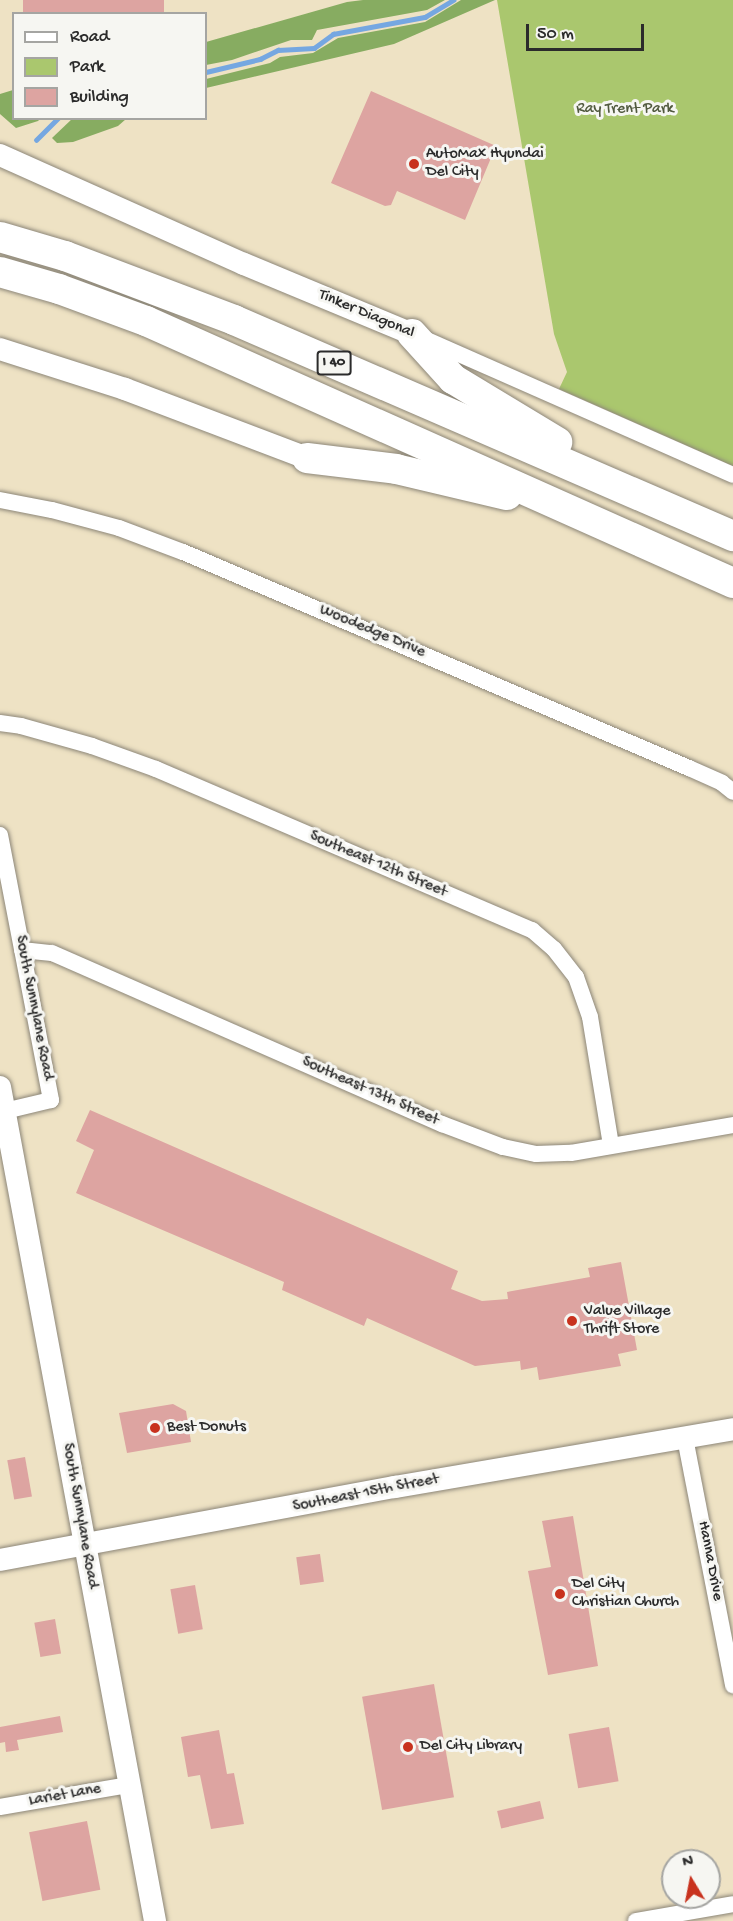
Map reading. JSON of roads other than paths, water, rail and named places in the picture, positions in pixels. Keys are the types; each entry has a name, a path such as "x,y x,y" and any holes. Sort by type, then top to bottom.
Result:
{"highway":[{"name":"I 40","path":"0,237 65,256 224,316 733,536"},
{"name":"I 40","path":"0,272 59,289 146,321 733,583"},
{"path":"412,334 459,384 662,505"},
{"path":"307,459 396,469 571,510"}],"main road":[{"name":"Tinker Diagonal","path":"0,155 255,268 412,334"},
{"path":"0,349 124,389 307,459"},
{"name":"South Sunnylane Road","path":"0,1087 155,1921"},
{"name":"Southeast 15th Street","path":"0,1560 395,1487 733,1429"}],"street":[{"name":"Tinker Diagonal","path":"412,334 733,475"},
{"name":"Woodedge Drive","path":"0,500 52,510 119,528 183,552 689,768 722,783 733,792"},
{"name":"Southeast 12th Street","path":"0,723 21,726 92,746 156,769 532,930 554,949 576,977 591,1017 611,1145"},
{"name":"South Sunnylane Road","path":"0,835 51,1100 4,1111"},
{"name":"Southeast 13th Street","path":"22,950 52,953 442,1124 503,1147 536,1154 571,1153 733,1125"},
{"name":"Hanna Drive","path":"685,1438 733,1685"},
{"name":"Lariet Lane","path":"0,1807 129,1785"},
{"path":"636,1921 733,1904"}],"waterway":[{"path":"207,72 260,59 278,50 314,48 333,34 425,17 453,0"},
{"path":"36,140 56,120"}],"place":[{"name":"AutoMax Hyundai Del City","path":"414,164"},
{"name":"Value Village Thrift Store","path":"572,1321"},
{"name":"Best Donuts","path":"155,1428"},
{"name":"Del City Christian Church","path":"560,1594"},
{"name":"Del City Library","path":"408,1747"}],"park label":[{"name":"Ray Trent Park","path":"625,110"}]}
